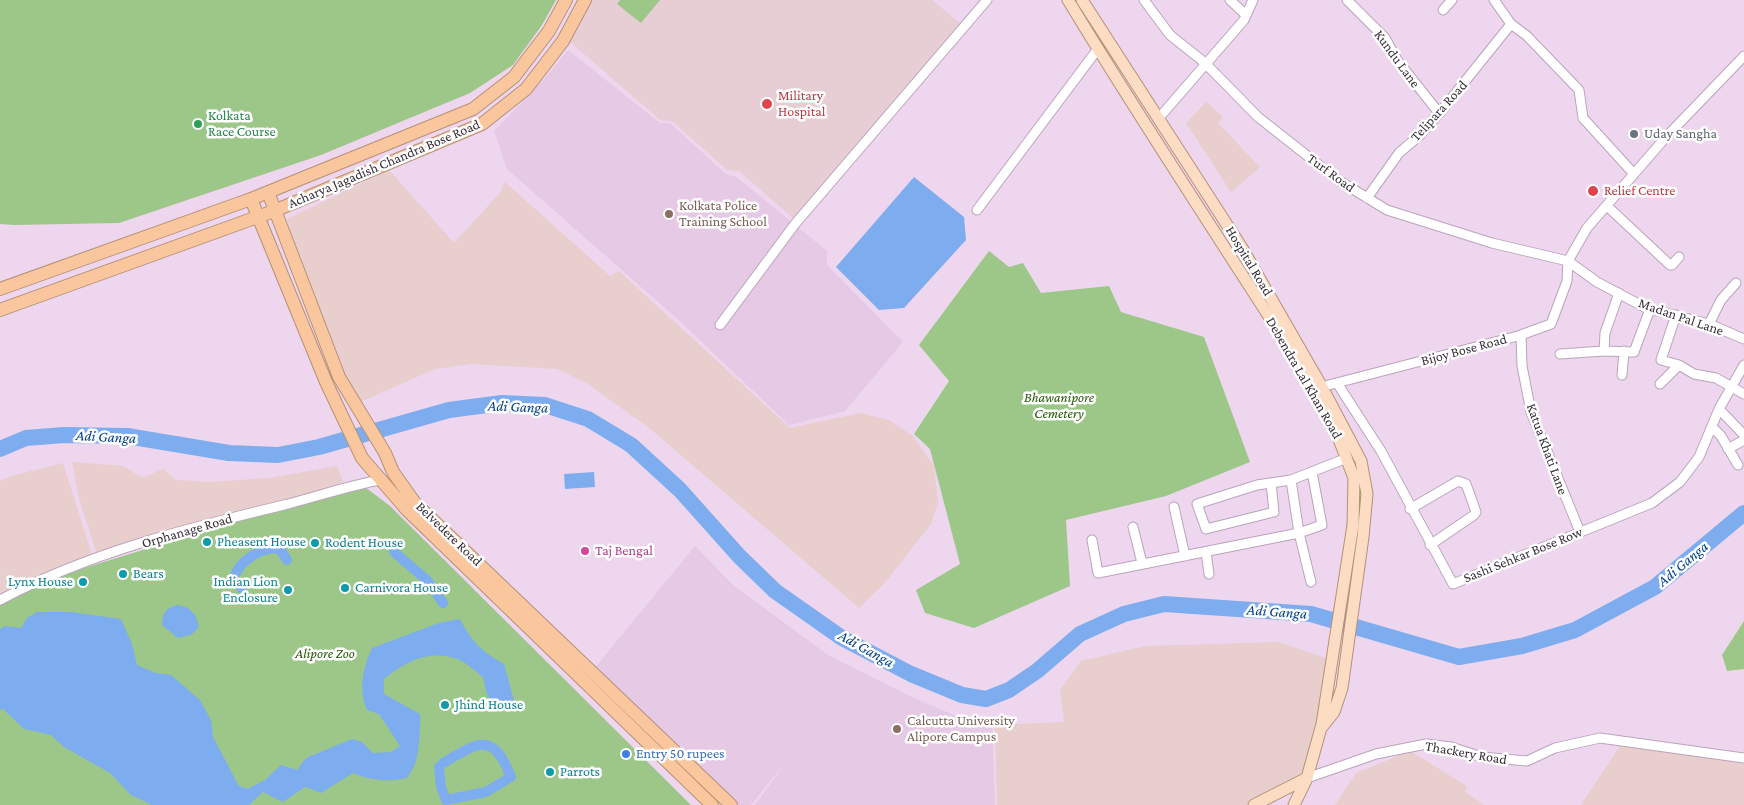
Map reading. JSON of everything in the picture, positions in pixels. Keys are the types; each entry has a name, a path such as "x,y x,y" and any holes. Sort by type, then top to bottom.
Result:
{"highway":[{"name":"Acharya Jagadish Chandra Bose Road","path":"0,289 251,199 473,109 514,77 549,31 566,0"},
{"name":"Acharya Jagadish Chandra Bose Road","path":"0,310 274,211 482,124 526,89 563,41 585,0"},
{"name":"Belvedere Road","path":"268,192 339,377 385,453 394,472 415,503 731,805"},
{"name":"Belvedere Road","path":"251,199 336,402 362,458 407,510 712,805"}],"main road":[{"name":"Debendra Lal Khan Road","path":"1074,1 1097,50 1147,123 1197,206 1317,388 1354,478 1353,526 1321,729 1307,778 1294,805"},
{"name":"Hospital Road","path":"1074,1 1158,119 1242,248 1317,388 1361,461 1367,494 1356,592 1342,688 1334,712 1321,729"},
{"path":"1254,805 1307,778"}],"street":[{"path":"720,325 795,224 987,0"},
{"name":"Turf Road","path":"1144,0 1170,35 1206,64 1258,117 1338,180 1367,198 1387,210 1446,230 1528,253 1568,261"},
{"path":"1230,0 1246,15"},
{"path":"1158,119 1246,15 1253,0"},
{"path":"1443,10 1452,0"},
{"path":"1497,1 1512,24 1527,36 1579,90 1583,118 1634,174"},
{"name":"Kundu Lane","path":"1353,2 1384,38 1397,60 1439,113"},
{"name":"Telipara Road","path":"1367,198 1399,153 1420,135 1512,24"},
{"path":"977,210 1097,50"},
{"path":"1568,261 1587,228 1666,136 1744,56"},
{"path":"1607,206 1670,265 1678,256"},
{"name":"Bijoy Bose Road","path":"1317,388 1521,335 1551,324 1567,281 1568,261"},
{"name":"Madan Pal Lane","path":"1568,261 1597,282 1650,309 1709,324 1744,339"},
{"path":"1709,324 1721,300 1736,283"},
{"path":"1604,351 1605,333 1619,293"},
{"path":"1560,354 1604,351 1634,352 1650,309"},
{"path":"1676,315 1661,360 1680,365 1694,374 1716,378 1744,394"},
{"name":"Katua Khati Lane","path":"1521,335 1522,366 1531,412 1580,532"},
{"path":"1622,375 1624,351"},
{"path":"1660,384 1680,365"},
{"name":"Sashi Sehkar Bose Row","path":"1338,383 1381,451 1410,509 1452,584 1652,503 1680,482 1699,457 1719,409 1744,365"},
{"path":"1719,409 1744,435"},
{"path":"1712,427 1721,436 1738,465"},
{"path":"1728,449 1744,440"},
{"path":"1271,483 1274,512 1206,530 1197,504 1271,483 1291,480 1347,458"},
{"path":"1092,540 1098,573 1299,533 1322,524 1312,472"},
{"name":"Orphanage Road","path":"0,600 65,569 124,549 212,523 300,501 353,485 380,480"},
{"path":"1291,480 1299,533 1311,582"},
{"path":"1410,509 1458,481 1463,481 1466,484 1476,512 1430,545"},
{"path":"1174,507 1185,556"},
{"path":"1133,527 1142,563"},
{"path":"1206,552 1209,574"},
{"name":"Thackery Road","path":"1307,778 1376,754 1426,744 1451,747 1482,756 1511,761 1527,761 1555,748 1600,738 1744,758"}],"shaded area":[{"name":"Military Hospital","path":"589,0 932,0 962,25 793,218 739,171 727,170 672,121 660,120 568,40"},
{"name":"Kolkata Police Training School","path":"568,50 660,123 670,123 727,175 735,176 827,251 827,265 903,342 845,411 789,425 682,323 507,169 494,131 545,78"},
{"path":"1206,102 1223,117 1218,123 1260,167 1231,192 1186,123"},
{"path":"389,170 454,243 499,194 505,182 610,276 619,271 790,428 860,413 889,420 913,436 934,466 938,502 931,524 883,585 859,608 648,427 588,384 557,369 471,364 435,369 356,404 319,318 287,219"},
{"path":"72,462 124,466 142,478 163,469 176,480 211,482 269,478 337,466 343,482 297,498 97,554 80,503"},
{"path":"63,463 92,555 0,597 0,481 11,476"},
{"path":"695,546 733,585 828,655 912,697 963,719 992,717 995,805 755,805 789,758 751,805 733,805 593,670"},
{"path":"1278,642 1335,661 1304,775 1246,805 997,805 995,725 1064,722 1060,690 1081,661 1145,646"},
{"path":"1622,743 1744,764 1744,805 1581,805"},
{"path":"1410,751 1467,786 1465,792 1484,805 1335,805 1356,773"}],"green space":[{"name":"Kolkata Race Course","path":"0,0 556,0 542,25 513,65 470,93 321,155 119,223 14,225 0,224"},
{"path":"620,0 660,0 641,23 617,4"},
{"name":"Bhawanipore Cemetery","path":"989,251 1009,267 1023,263 1041,293 1109,286 1121,312 1204,337 1250,462 1166,496 1066,520 1070,586 974,628 925,613 916,590 960,564 930,449 914,434 949,381 919,345"},
{"name":"Alipore Zoo","path":"365,487 390,506 691,805 0,805 0,602 68,573 227,524"},
{"path":"1744,621 1744,669 1727,671 1722,655"}],"water":[{"path":"914,177 964,217 966,240 904,308 879,310 836,267"},
{"path":"594,472 595,487 565,489 564,474"},
{"path":"177,605 189,609 196,618 199,627 191,635 178,638 162,625 165,612"},
{"path":"37,612 71,612 121,619 132,644 137,665 156,673 171,675 200,700 211,720 213,737 238,785 247,789 265,780 281,765 297,770 306,758 352,739 362,742 373,753 391,752 400,746 379,714 367,710 362,686 366,663 372,648 439,623 460,619 478,645 489,655 504,664 514,700 505,711 492,702 485,688 483,677 467,664 447,656 427,656 400,667 384,679 384,694 420,714 420,737 417,756 415,765 407,778 380,780 366,778 353,773 321,793 305,787 283,802 263,792 249,805 152,805 131,795 110,773 64,747 51,735 24,729 3,709 0,710 0,629 5,626 21,628 27,618"}],"waterway":[{"name":"Adi Ganga","path":"0,449 26,438 64,435 127,436 229,453 278,455 319,447 449,410 502,403 545,405 588,419 631,445 680,490 739,556 775,591 842,638 911,674 962,695 986,699 1009,690 1037,671 1080,634 1124,614 1164,604 1311,614 1459,657 1522,646 1575,630 1655,587 1744,513"},
{"path":"242,589 234,578 241,565 252,556 266,550 280,549 287,560"},
{"path":"394,552 428,581 443,603"},
{"path":"439,767 441,787 446,800 486,792 511,777 498,752 484,745 466,750 443,763"}],"place":[{"name":"Military Hospital","path":"767,104"},
{"name":"Kolkata Race Course","path":"198,124"},
{"name":"Uday Sangha","path":"1634,134"},
{"name":"Relief Centre","path":"1593,191"},
{"name":"Kolkata Police Training School","path":"669,214"},
{"name":"Pheasent House","path":"207,542"},
{"name":"Rodent House","path":"315,543"},
{"name":"Taj Bengal","path":"585,551"},
{"name":"Bears","path":"123,574"},
{"name":"Lynx House","path":"83,582"},
{"name":"Carnivora House","path":"345,588"},
{"name":"Indian Lion Enclosure","path":"288,590"},
{"name":"Jhind House","path":"445,705"},
{"name":"Calcutta University Alipore Campus","path":"897,729"},
{"name":"Entry 50 rupees","path":"626,754"},
{"name":"Parrots","path":"550,772"}]}
